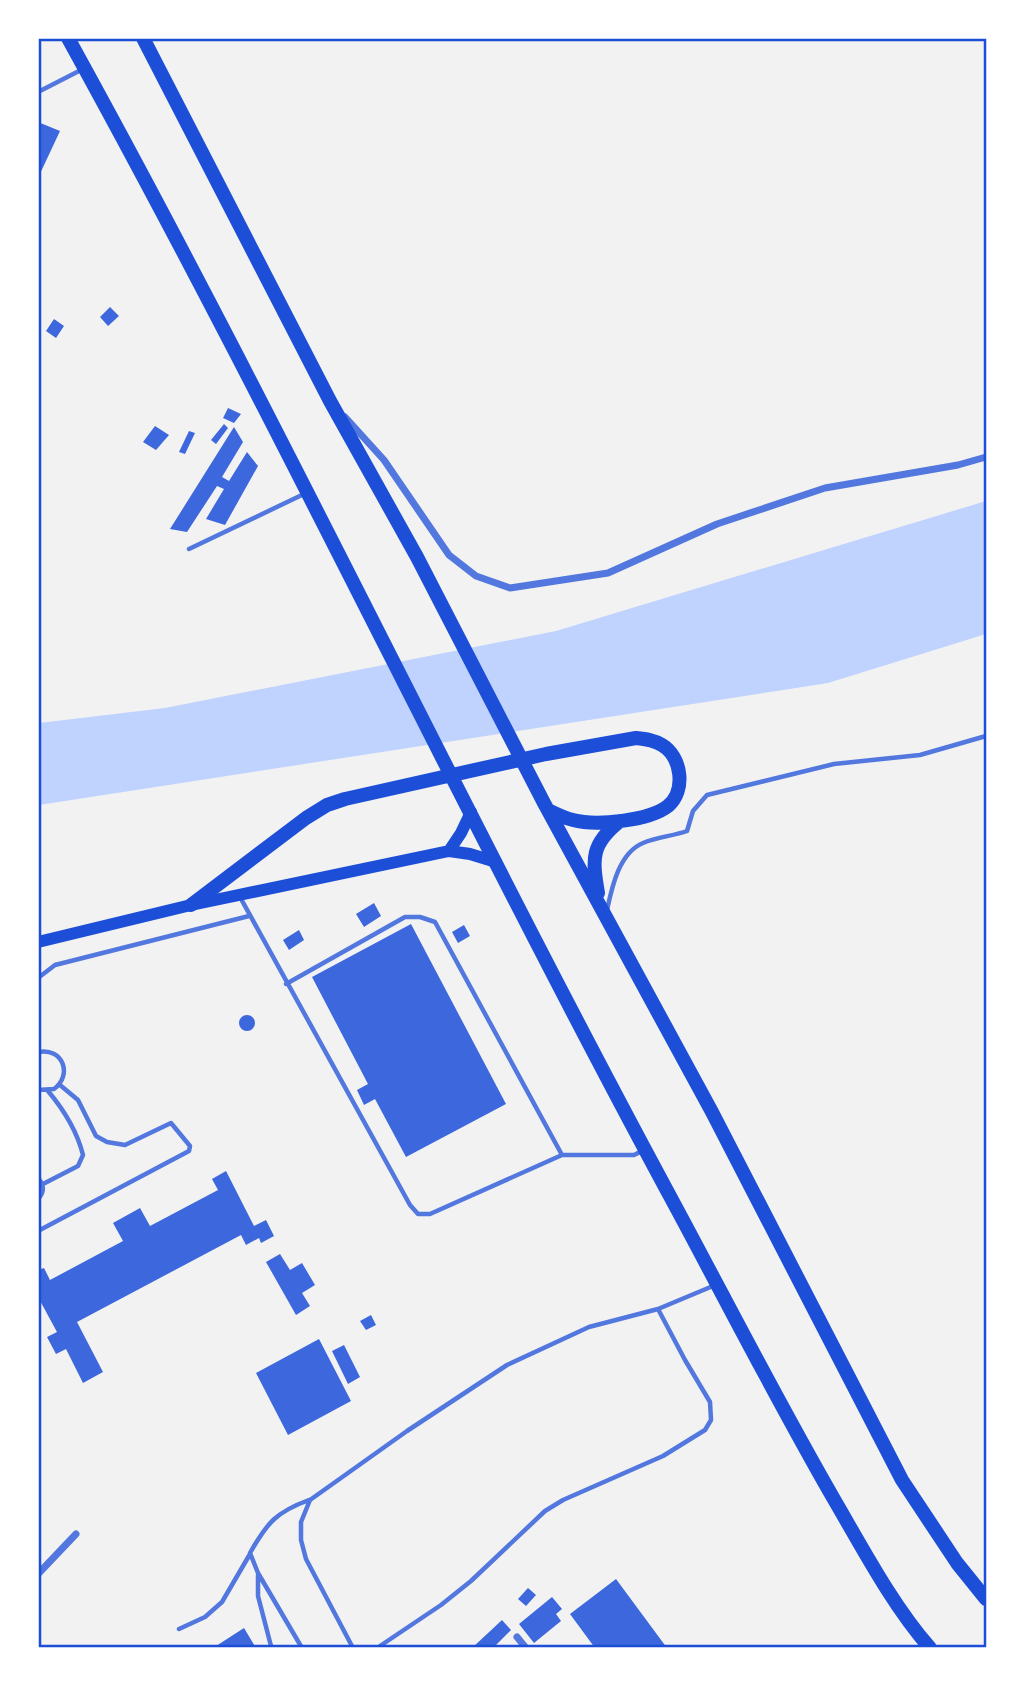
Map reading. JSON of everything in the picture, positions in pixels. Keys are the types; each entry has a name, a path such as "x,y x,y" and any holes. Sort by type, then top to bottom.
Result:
{"main road":[{"path":"68,38 308,492 645,1150 792,1426 871,1563 930,1647"},
{"path":"143,38 330,401 417,557 546,806 712,1112 902,1480 957,1563 986,1599"},
{"path":"191,905 306,818 327,805 345,799 625,739 651,740 664,746 674,758 679,771 677,796 670,805 656,814 620,821 574,821 546,806"},
{"path":"449,851 461,833 468,807"},
{"path":"603,911 594,869 594,853 604,834 620,821"},
{"path":"38,942 191,905 449,851 496,862"}],"street":[{"path":"330,401 384,460 449,555 476,576 510,588 608,573 717,524 825,488 958,465 986,457"},
{"path":"38,1574 76,1534"},
{"path":"517,1637 526,1647"}],"lane":[{"path":"38,92 85,68"},
{"path":"189,549 308,492"},
{"path":"603,911 625,858 642,843 687,831 693,811 706,795 834,764 920,754 986,736"},
{"path":"238,895 410,1205 418,1214 430,1214 562,1155 634,1155 645,1150"},
{"path":"38,978 55,965 250,916"},
{"path":"286,984 405,918 435,922 562,1155"},
{"path":"38,1052 51,1052 62,1060 65,1073 60,1085 48,1091 38,1090"},
{"path":"38,1231 189,1151 190,1146 171,1123 125,1145 107,1142 96,1136 78,1100 60,1085"},
{"path":"43,1184 78,1166 83,1156 62,1107 48,1091"},
{"path":"38,1178 43,1184 38,1199"},
{"path":"180,1629 205,1617 222,1602 266,1524 292,1506 310,1500 407,1431 507,1366 589,1327 658,1309 717,1284"},
{"path":"377,1647 441,1605 471,1581 545,1511 563,1500 663,1456 705,1430 711,1420 710,1402 658,1309"},
{"path":"310,1500 301,1522 301,1540 306,1559 353,1647"},
{"path":"250,1553 258,1573 302,1647"},
{"path":"258,1573 258,1596 271,1646"}],"water":[{"path":"986,501 986,634 828,683 39,805 39,723 165,708 556,631"}],"building":[{"path":"38,122 60,131 38,178"},
{"path":"110,307 119,316 108,326 100,317"},
{"path":"54,319 64,326 56,338 46,331"},
{"path":"228,408 241,414 234,423 223,418"},
{"path":"224,424 228,428 216,444 211,440"},
{"path":"155,426 169,435 156,450 143,442"},
{"path":"234,427 243,442 222,477 229,481 247,452 258,466 225,525 206,519 224,489 217,486 187,532 170,529"},
{"path":"189,431 195,433 185,454 179,452"},
{"path":"374,903 381,916 364,927 356,914"},
{"path":"411,924 506,1104 406,1157 375,1099 364,1105 357,1090 368,1084 312,977"},
{"path":"464,925 470,936 458,943 452,932"},
{"path":"299,930 304,940 289,950 283,940"},
{"path":"247,1015 253,1017 253,1029 247,1031 241,1029 239,1023 241,1017"},
{"path":"226,1171 254,1226 266,1220 274,1236 261,1243 259,1238 246,1245 241,1235 77,1322 103,1372 83,1383 66,1349 56,1354 47,1337 57,1332 38,1297 38,1270 44,1268 50,1280 123,1241 113,1223 140,1208 150,1226 218,1190 212,1179"},
{"path":"280,1254 290,1270 302,1263 315,1285 302,1293 310,1306 296,1315 266,1262"},
{"path":"371,1315 376,1325 366,1330 360,1321"},
{"path":"319,1339 351,1401 288,1435 256,1373"},
{"path":"344,1345 360,1377 348,1384 332,1351"},
{"path":"616,1579 667,1648 595,1648 570,1614"},
{"path":"528,1588 536,1595 526,1606 518,1599"},
{"path":"552,1597 562,1609 556,1614 561,1621 534,1643 519,1624"},
{"path":"502,1620 511,1630 493,1648 472,1648"},
{"path":"244,1628 256,1648 213,1648"}]}
